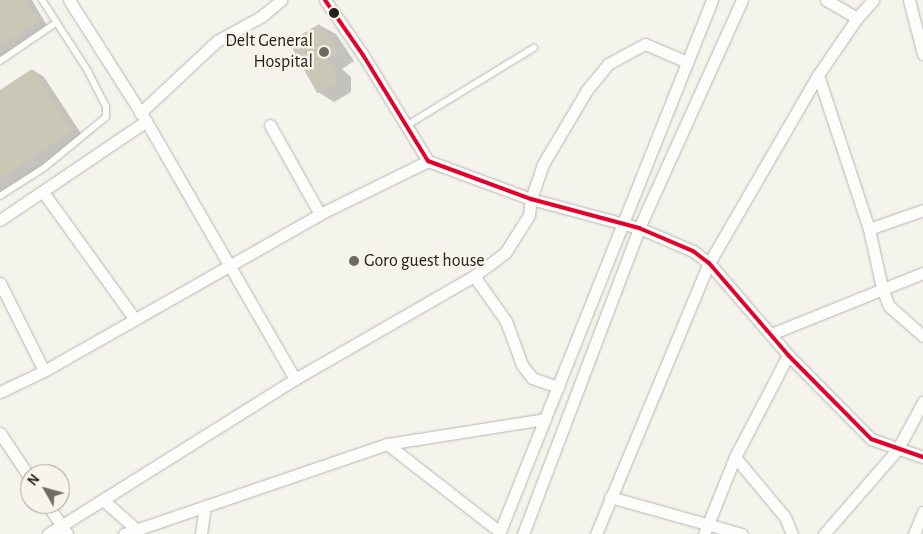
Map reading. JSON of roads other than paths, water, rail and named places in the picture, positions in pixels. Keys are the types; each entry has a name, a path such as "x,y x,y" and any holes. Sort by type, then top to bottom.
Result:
{"street":[{"path":"69,0 143,117 295,379"},
{"path":"0,220 42,192 143,117 217,41 262,16 281,0"},
{"path":"324,0 363,55 428,161 531,199 623,226 639,228 677,242 709,263 788,354 871,439 897,450 923,457"},
{"path":"387,444 500,533 712,0"},
{"path":"523,534 639,228 742,0"},
{"path":"826,0 857,18"},
{"path":"596,534 709,263 818,75 857,18 873,0"},
{"path":"909,0 923,54"},
{"path":"48,534 64,530 103,500 295,379 474,276 505,253 518,236 530,215 531,199 543,164 603,68 622,54 645,44 687,62"},
{"path":"818,75 869,229 882,288 890,306 923,336"},
{"path":"270,125 320,214"},
{"path":"0,392 44,371 228,264 320,214 428,161"},
{"path":"42,192 134,318"},
{"path":"869,229 923,210"},
{"path":"771,334 923,273"},
{"path":"474,276 506,321 522,366 532,378 558,387"},
{"path":"0,283 44,371"},
{"path":"705,530 735,458 788,354"},
{"path":"824,534 897,450 923,402"},
{"path":"124,534 387,444 545,419"},
{"path":"0,433 21,464"},
{"path":"735,458 785,517 792,534"},
{"path":"610,497 705,530 742,534"},
{"path":"103,500 136,529"},
{"path":"203,533 205,507"},
{"path":"54,514 64,530"}],"lane":[{"path":"0,196 44,168 106,116 106,107 90,73 42,0"},
{"path":"0,61 56,22"},
{"path":"406,126 534,48"}],"place":[{"name":"Delt General Hospital","path":"324,52"},
{"name":"Goro guest house","path":"354,261"}]}
